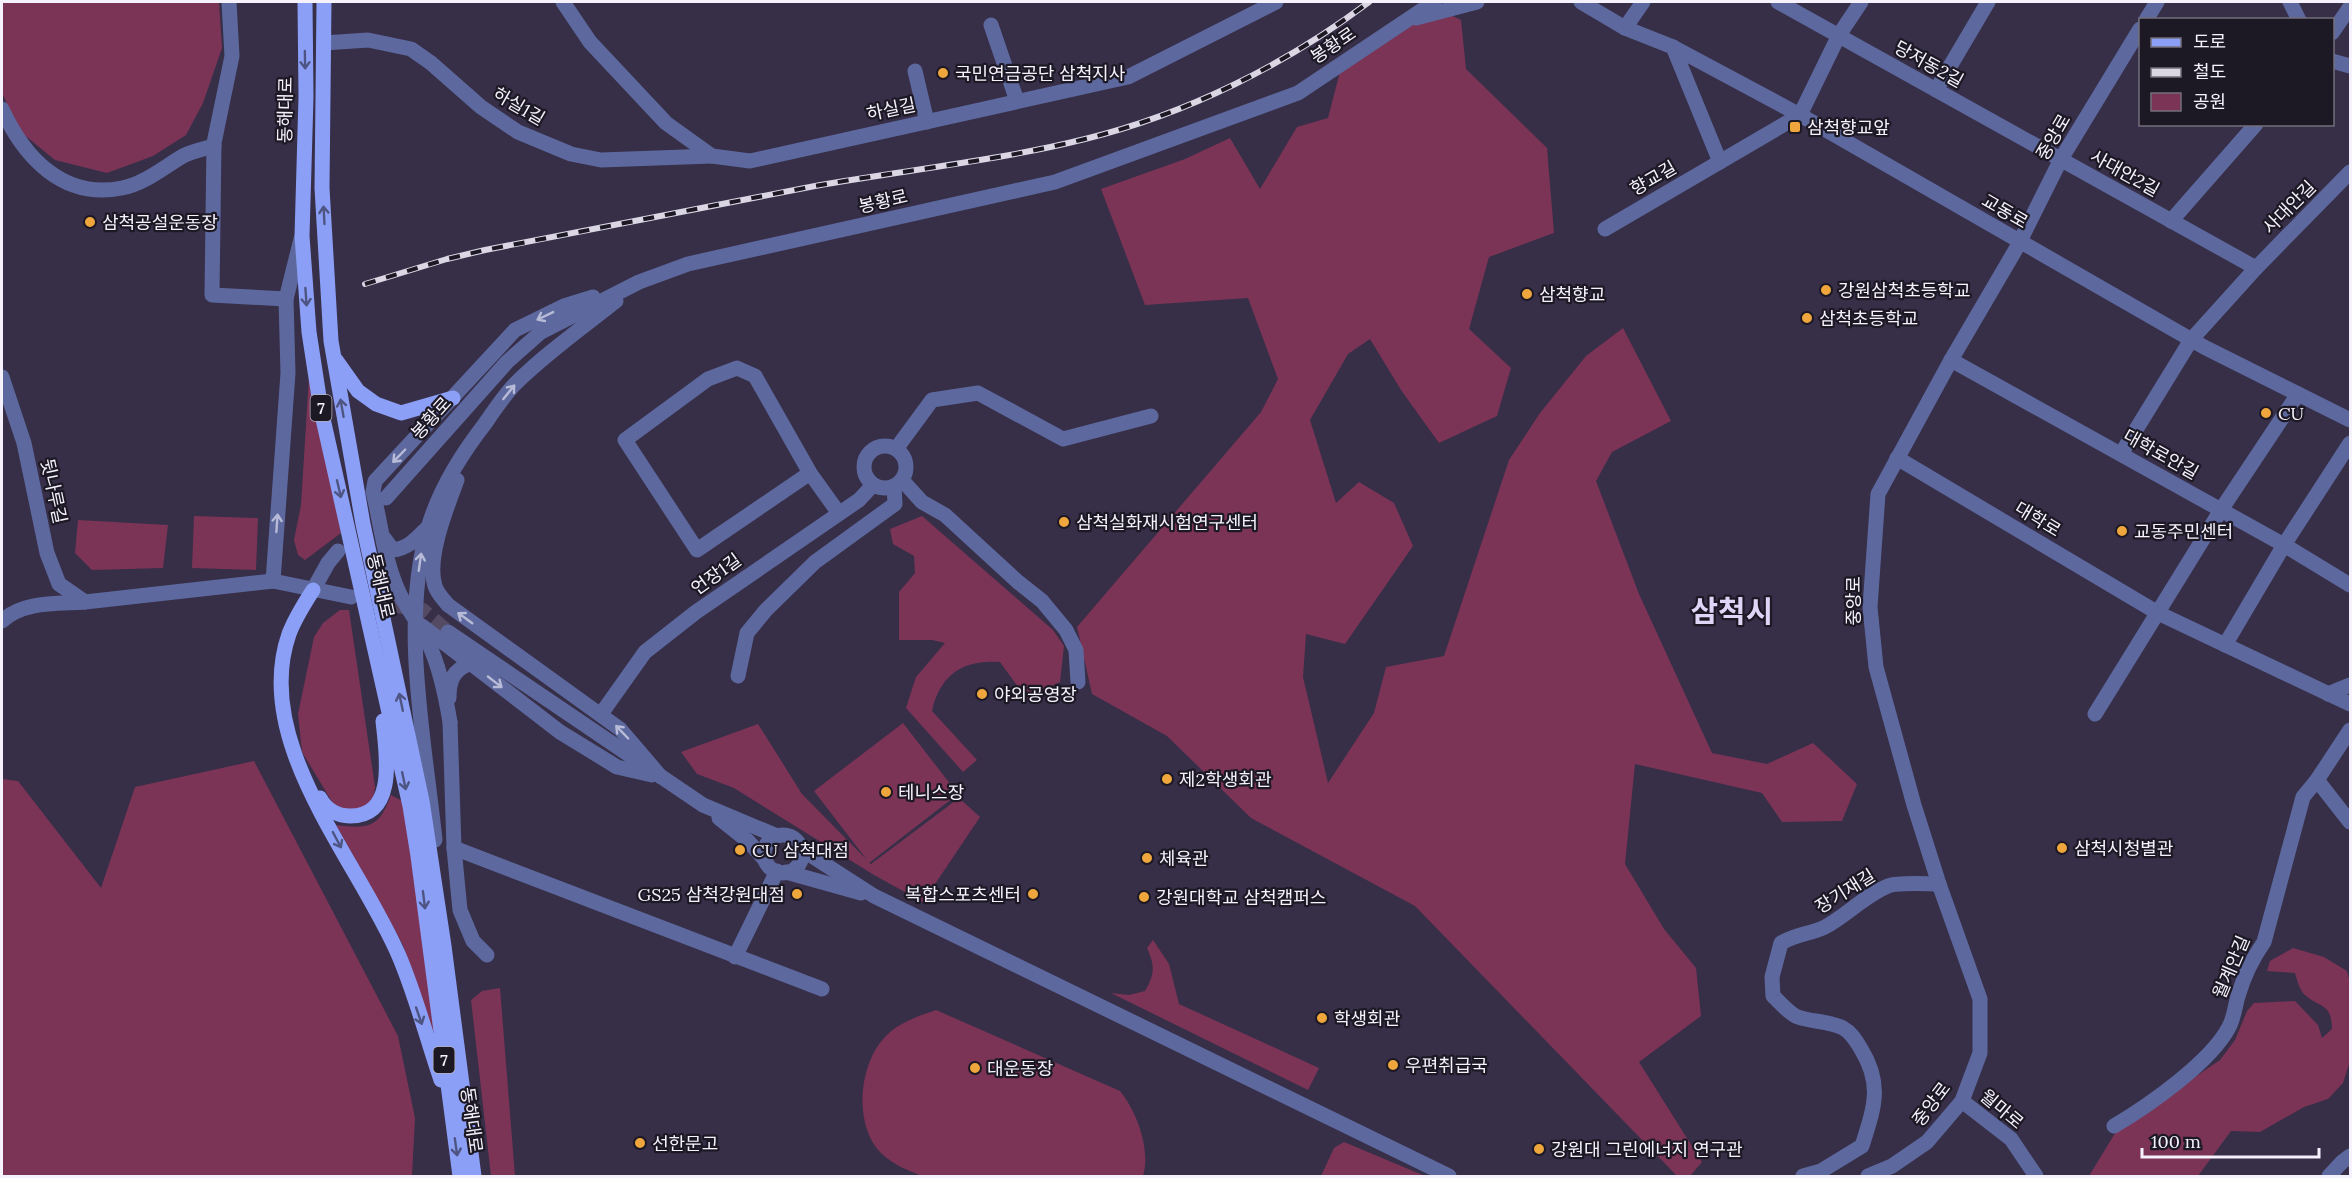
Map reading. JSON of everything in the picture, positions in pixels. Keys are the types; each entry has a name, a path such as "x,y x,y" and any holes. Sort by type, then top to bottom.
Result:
{"main road":[{"name":"동해대로","path":"305,2 306,97 302,236 309,332 321,410 379,665 418,856 460,1176"},
{"name":"동해대로","path":"324,2 322,188 333,357 363,524 422,801 474,1176"},
{"path":"333,357 358,391 376,404 401,413 453,398"},
{"path":"313,590 296,635 288,667 286,695 288,718 300,760 322,803 333,812 343,816 358,816 369,812 377,805 385,792 386,760 379,665"},
{"path":"313,590 297,616 283,661 282,685 287,734 314,796 398,955 451,1111"}],"street":[{"path":"229,2 232,56 214,146 212,296 286,299"},
{"name":"하실길","path":"563,2 590,42 666,123 712,156 750,160 1128,77 1276,2"},
{"name":"봉황로","path":"386,498 524,345 541,332 639,282 688,264 1055,182 1298,93 1434,2"},
{"path":"1405,21 1477,2"},
{"name":"교동로","path":"1578,2 1625,28 1673,46 1800,116 2191,340 2350,420"},
{"path":"1625,28 1642,2"},
{"name":"당저동2길","path":"1779,2 2061,159"},
{"path":"1800,116 1839,36 1861,2"},
{"path":"1936,90 1988,2"},
{"path":"2147,18 2157,2"},
{"path":"2290,2 2298,18"},
{"path":"2334,30 2350,7"},
{"path":"991,25 1017,101"},
{"name":"중앙로","path":"1868,1176 1892,1166 1927,1142 1962,1101 1980,1053 1980,999 1914,805 1875,667 1870,607 1878,494 2019,242 2061,159 2139,31"},
{"name":"하실1길","path":"324,43 368,40 411,49 432,63 481,107 518,132 571,154 601,160 712,156"},
{"path":"1673,46 1720,162"},
{"path":"2334,62 2350,66"},
{"path":"915,71 927,122"},
{"path":"2,109 10,126 27,151 53,176 84,189 122,188 148,178 186,155 214,146"},
{"name":"향교길","path":"1605,229 1800,116"},
{"name":"사대안2길","path":"2171,221 2254,126"},
{"name":"사대안2길","path":"2061,159 2256,268"},
{"name":"사대안길","path":"2256,268 2350,172"},
{"path":"273,581 288,373 286,299 302,236"},
{"path":"2121,454 2191,340 2256,268"},
{"path":"450,722 434,656 399,592 390,570 373,492 375,481 515,330 564,306 639,282"},
{"path":"437,897 438,879 415,660 415,621 420,557 428,527 439,498 461,455 513,386 639,282"},
{"name":"대학로안길","path":"1951,360 2284,545 2350,585"},
{"path":"810,473 697,550 625,440 708,379 737,368 755,376 810,473 838,512"},
{"name":"뒷나루길","path":"2,377 24,443 47,553 59,584 85,602"},
{"path":"896,449 932,400 978,393 1063,439 1151,416"},
{"path":"2095,714 2221,510 2298,394"},
{"path":"472,440 438,530 433,578 436,589 455,611 620,729 661,777"},
{"path":"2225,645 2284,545 2350,443"},
{"path":"738,676 747,633 789,586 815,562 896,504 898,483 906,471 905,461 896,449 880,446 867,456 864,472 873,485 881,488 898,483"},
{"name":"대학로","path":"1897,458 2158,613 2350,704"},
{"path":"898,483 922,502 945,515 1042,601 1066,630 1076,650 1078,682"},
{"name":"언장1길","path":"602,714 645,652 696,612 838,512 859,500 873,485"},
{"path":"384,538 393,550 401,549 412,543 428,527"},
{"path":"313,590 338,551"},
{"path":"2,621 10,613 43,603 85,602 273,581 351,597"},
{"path":"415,621 560,732 617,767 661,777"},
{"path":"448,632 703,805 748,841 776,868 874,897"},
{"path":"471,663 455,672 451,680 454,848 460,910 473,941 487,956"},
{"path":"2328,694 2350,685"},
{"name":"월계안길","path":"2115,1126 2140,1110 2190,1070 2213,1049 2229,1027 2251,962 2264,942 2303,797 2317,780 2350,729"},
{"path":"2317,780 2350,822"},
{"path":"703,805 777,836"},
{"path":"776,868 765,849 767,843 783,835 794,839 801,849 874,897 1449,1176"},
{"path":"454,848 735,957 822,988"},
{"path":"776,868 798,864 801,849"},
{"path":"735,957 776,868"},
{"name":"장기재길","path":"1803,1176 1821,1171 1862,1146 1872,1115 1875,1096 1872,1067 1854,1036 1843,1028 1819,1020 1796,1017 1773,996 1772,977 1781,943 1794,935 1822,929 1844,916 1862,900 1890,885 1939,884"},
{"name":"월마로","path":"1962,1101 2011,1139 2036,1176"},
{"path":"2329,1176 2350,1156"}],"green space":[{"path":"2,2 219,2 222,48 203,103 186,135 153,156 107,173 55,160 17,129 2,92"},
{"path":"1440,10 1461,20 1466,69 1547,148 1554,233 1489,257 1469,329 1511,368 1497,416 1439,443 1401,390 1370,339 1348,354 1310,420 1336,503 1359,482 1394,503 1413,546 1345,644 1306,634 1303,677 1328,783 1374,713 1386,667 1444,656 1509,460 1540,413 1586,356 1623,328 1671,421 1612,452 1596,481 1639,594 1712,753 1767,764 1813,743 1857,784 1842,821 1782,822 1762,793 1635,764 1625,864 1664,929 1696,968 1701,1016 1639,1062 1702,1162 1690,1176 1677,1176 1415,906 1251,818 1167,736 1092,694 1077,627 1261,412 1278,379 1248,298 1145,305 1101,189 1185,159 1230,138 1260,189 1297,127 1328,118 1343,60"},
{"path":"309,376 341,533 305,560 298,555 294,540 301,505"},
{"path":"194,516 258,518 256,570 192,568"},
{"path":"922,516 1053,630 1064,646 1060,682 1044,689 1028,701 1000,662 975,663 965,666 948,678 941,687 932,711 977,760 963,772 906,708 916,677 945,643 932,640 899,640 899,592 915,573 914,556 893,544 890,529"},
{"path":"78,520 168,525 163,568 92,570 75,553"},
{"path":"340,610 349,610 375,787 367,805 348,813 334,805 302,752 298,714 314,637 323,623"},
{"path":"903,723 958,794 869,863 871,864 959,798 980,817 923,902 874,875 734,788 697,774 681,752 758,724 802,794 867,860 814,791"},
{"path":"254,761 398,1036 415,1118 412,1176 2,1176 2,779 18,781 101,888 135,787"},
{"path":"391,795 404,802 435,1031 430,1030 403,945 336,825 357,827 371,824 382,814"},
{"path":"1153,940 1169,964 1179,1004 1319,1068 1308,1090 1111,993 1129,995 1145,991 1153,970 1147,948"},
{"path":"2293,948 2324,957 2347,971 2350,983 2350,1061 2343,1083 2328,1099 2304,1107 2260,1132 2231,1131 2198,1176 2089,1176 2117,1130 2220,1060 2235,1040 2247,1011 2254,1003 2295,1001 2318,1025 2322,1038 2332,1029 2330,1014 2324,1007 2303,993 2295,973 2267,971 2270,961"},
{"path":"500,988 515,1176 491,1176 471,1000 482,991"},
{"name":"대운동장","path":"936,1010 1120,1091 1132,1109 1144,1143 1143,1176 922,1176 901,1167 882,1154 872,1142 863,1111 865,1077 870,1061 878,1046 892,1030"},
{"path":"1344,1142 1425,1176 1321,1176 1334,1148"}],"tunnel":[{"path":"369,600 422,610 448,632"}],"railway":[{"path":"365,284 485,250 815,186 1052,147 1123,129 1161,116 1234,85 1304,46 1369,2"}],"place":[{"name":"국민연금공단 삼척지사","path":"943,73"},
{"name":"삼척향교앞","path":"1795,127"},
{"name":"삼척공설운동장","path":"90,222"},
{"name":"강원삼척초등학교","path":"1826,290"},
{"name":"삼척향교","path":"1527,294"},
{"name":"삼척초등학교","path":"1807,318"},
{"name":"CU","path":"2266,413"},
{"name":"삼척실화재시험연구센터","path":"1064,522"},
{"name":"교동주민센터","path":"2122,531"},
{"name":"야외공영장","path":"982,694"},
{"name":"제2학생회관","path":"1167,779"},
{"name":"테니스장","path":"886,792"},
{"name":"삼척시청별관","path":"2062,848"},
{"name":"CU 삼척대점","path":"740,850"},
{"name":"체육관","path":"1147,858"},
{"name":"GS25 삼척강원대점","path":"797,894"},
{"name":"복합스포츠센터","path":"1033,894"},
{"name":"강원대학교 삼척캠퍼스","path":"1144,897"},
{"name":"학생회관","path":"1322,1018"},
{"name":"우편취급국","path":"1393,1065"},
{"name":"대운동장","path":"975,1068"},
{"name":"선한문고","path":"640,1143"},
{"name":"강원대 그린에너지 연구관","path":"1539,1149"}],"district":[{"name":"삼척시","path":"1732,611"}]}
